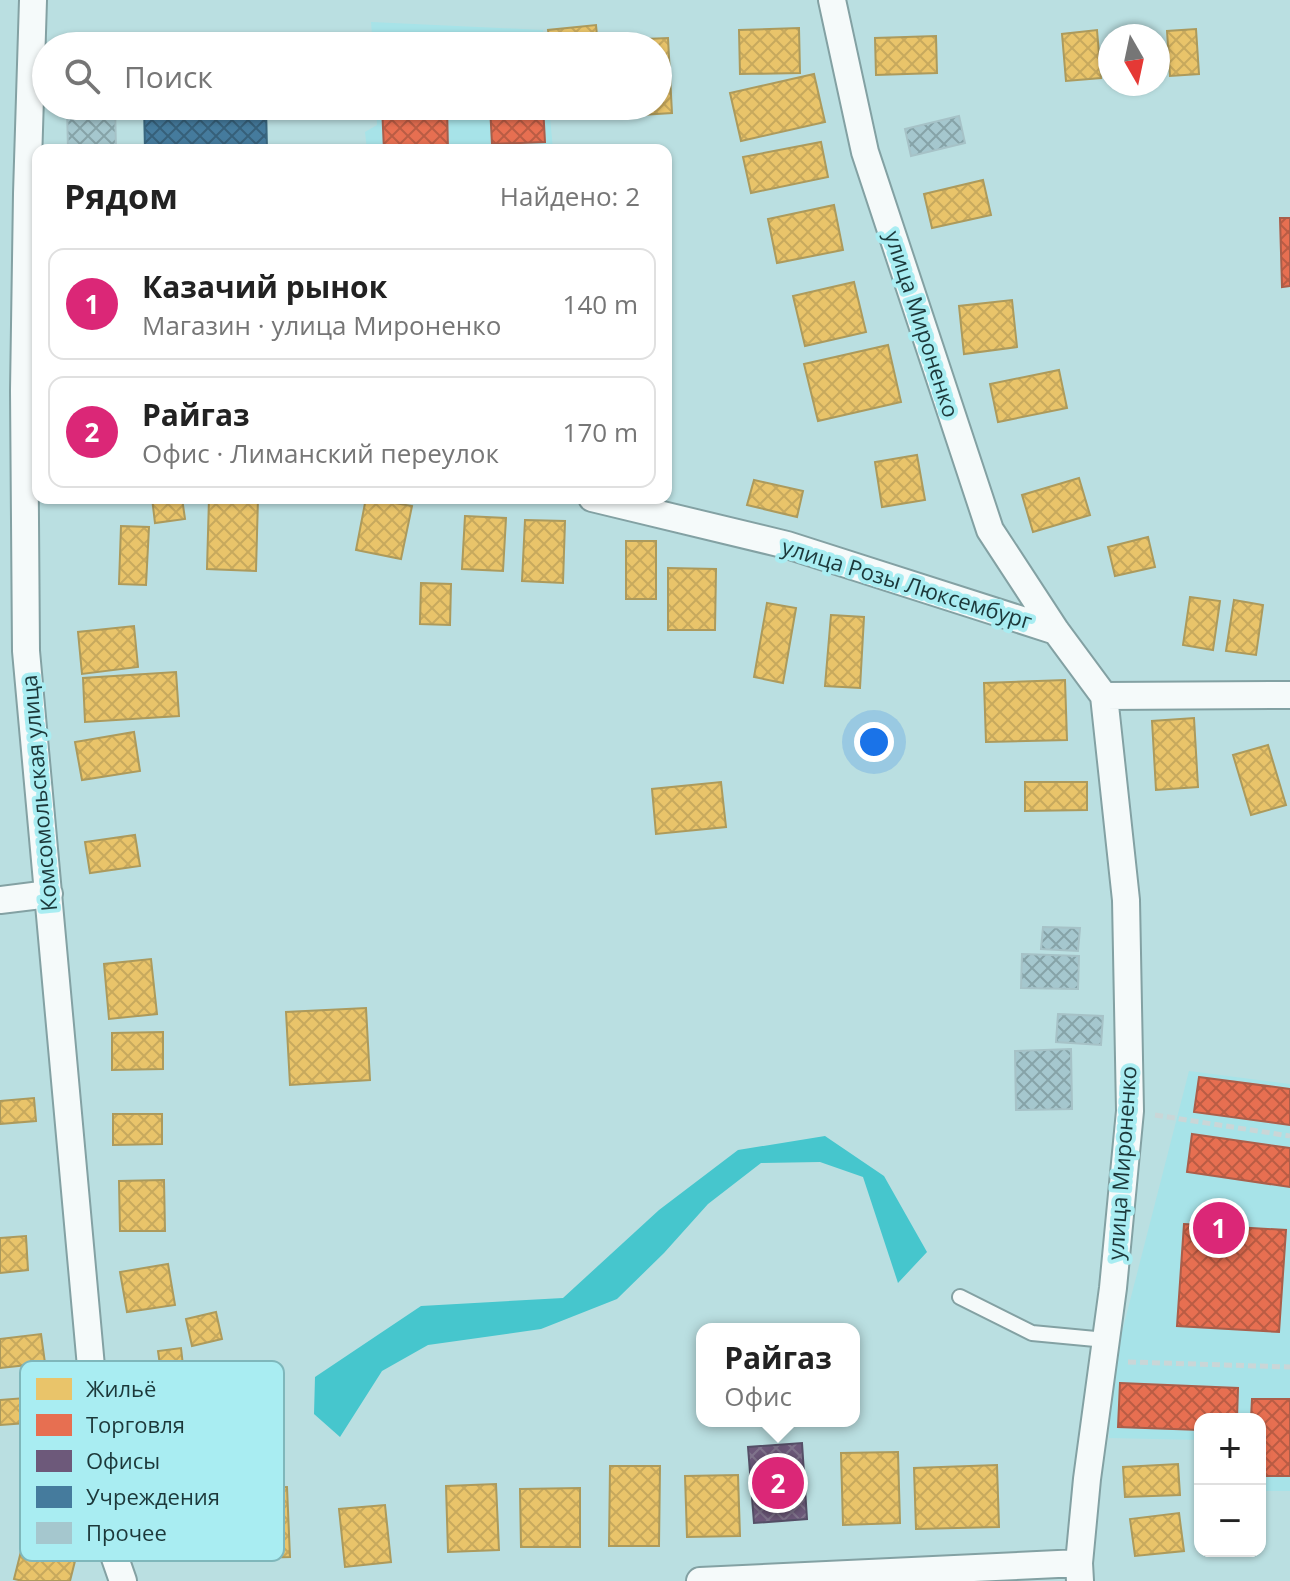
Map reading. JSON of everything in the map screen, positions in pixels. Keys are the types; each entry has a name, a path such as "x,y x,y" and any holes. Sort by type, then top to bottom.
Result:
{"street":[{"name":"Комсомольская улица","path":"32,32 33,0"},
{"name":"улица Мироненко","path":"832,0 865,152 990,530 1056,631"},
{"name":"Комсомольская улица","path":"32,32 21,393 26,651 91,1361"},
{"name":"улица Розы Люксембург","path":"617,504 787,545 1056,631 1104,696"},
{"path":"1104,696 1290,695"},
{"name":"улица Мироненко","path":"1080,1572 1087,1479 1113,1288 1130,1111 1126,900 1104,696"},
{"path":"0,900 49,894"},
{"name":"Комсомольская улица","path":"116,1561 123,1581"},
{"path":"700,1581 1080,1572"}],"lane":[{"path":"960,1297 1032,1333 1104,1351"}],"path":[{"path":"1130,1111 1290,1136"},
{"path":"1104,1351 1290,1367"}],"shaded area":[{"path":"371,22 543,32 372,32"},
{"path":"377,120 550,120 552,144 366,144 365,132 377,125"},
{"path":"1189,1071 1290,1084 1290,1491 1266,1491 1266,1413 1194,1413 1194,1440 1109,1438 1112,1371"}],"water":[{"path":"825,1136 884,1176 927,1252 898,1283 863,1177 820,1162 761,1163 708,1204 617,1299 541,1329 428,1345 382,1371 340,1437 314,1414 315,1377 421,1306 563,1298 659,1210 738,1150"}],"building: Жильё":[{"path":"596,25 597,32 548,32"},
{"path":"799,28 800,73 740,74 739,30"},
{"path":"1196,29 1199,74 1170,76 1170,31"},
{"path":"1097,30 1098,78 1066,81 1062,34"},
{"path":"936,36 937,73 876,75 875,38"},
{"path":"814,74 825,122 741,141 730,93"},
{"path":"821,142 828,177 751,193 743,157"},
{"path":"983,180 991,215 932,228 924,194"},
{"path":"834,205 843,250 777,263 768,219"},
{"path":"854,282 866,332 805,346 793,296"},
{"path":"1012,300 1017,347 964,354 959,306"},
{"path":"888,345 901,402 818,421 804,364"},
{"path":"1059,370 1067,408 998,422 990,384"},
{"path":"917,455 925,500 882,507 875,462"},
{"path":"1079,478 1090,515 1033,532 1022,495"},
{"path":"754,480 803,491 797,517 747,505"},
{"path":"153,504 183,504 185,519 155,523"},
{"path":"209,504 258,504 256,571 207,569"},
{"path":"365,504 412,506 401,559 356,550"},
{"path":"465,516 506,518 503,571 462,569"},
{"path":"525,520 565,521 563,583 522,581"},
{"path":"121,526 149,527 146,585 119,584"},
{"path":"1148,537 1155,567 1115,576 1108,547"},
{"path":"626,541 656,541 656,599 626,599"},
{"path":"668,568 716,569 715,630 668,630"},
{"path":"421,583 451,584 450,625 420,624"},
{"path":"1190,597 1220,601 1213,650 1183,645"},
{"path":"1234,600 1263,605 1256,655 1226,651"},
{"path":"767,603 796,608 783,683 754,677"},
{"path":"831,615 864,617 860,688 825,686"},
{"path":"134,626 138,667 82,674 78,632"},
{"path":"176,672 179,716 85,722 83,678"},
{"path":"1065,680 1067,740 986,742 984,683"},
{"path":"1194,718 1198,787 1156,790 1152,721"},
{"path":"134,732 140,771 82,780 75,742"},
{"path":"1268,745 1286,805 1251,815 1233,755"},
{"path":"721,782 726,827 656,834 652,789"},
{"path":"1025,782 1087,782 1087,810 1025,811"},
{"path":"135,835 140,866 90,873 85,842"},
{"path":"151,959 157,1014 109,1019 104,964"},
{"path":"366,1008 370,1080 290,1085 286,1012"},
{"path":"163,1032 163,1069 112,1070 112,1033"},
{"path":"34,1098 36,1121 0,1124 0,1101"},
{"path":"113,1114 162,1114 162,1144 113,1145"},
{"path":"164,1180 165,1231 120,1231 119,1181"},
{"path":"26,1236 28,1270 0,1273 0,1238"},
{"path":"168,1264 175,1305 127,1312 120,1272"},
{"path":"216,1312 222,1339 192,1346 186,1319"},
{"path":"41,1334 45,1361 20,1361 20,1366 0,1368 0,1339"},
{"path":"181,1348 182,1361 159,1361 158,1351"},
{"path":"20,1398 20,1424 0,1425 0,1400"},
{"path":"898,1452 900,1523 843,1525 841,1453"},
{"path":"1178,1464 1180,1495 1125,1497 1123,1467"},
{"path":"997,1465 999,1527 916,1529 914,1468"},
{"path":"610,1466 660,1466 659,1546 609,1546"},
{"path":"738,1475 740,1536 687,1537 685,1476"},
{"path":"496,1484 499,1550 448,1552 446,1486"},
{"path":"284,1487 287,1487 290,1557 284,1557"},
{"path":"580,1488 580,1547 521,1547 520,1489"},
{"path":"385,1505 391,1562 345,1567 339,1509"},
{"path":"1179,1513 1184,1551 1135,1556 1130,1519"},
{"path":"20,1555 20,1561 75,1561 70,1581 14,1579"}],"building: Торговля":[{"path":"383,120 447,120 448,144 384,144"},
{"path":"491,120 544,120 545,142 492,144"},
{"path":"1280,218 1290,218 1290,286 1282,287"},
{"path":"1199,1077 1290,1089 1290,1125 1194,1112"},
{"path":"1192,1134 1290,1148 1290,1187 1187,1172"},
{"path":"1184,1224 1286,1230 1279,1332 1177,1326"},
{"path":"1120,1383 1238,1388 1237,1413 1194,1413 1194,1430 1118,1427"},
{"path":"1252,1399 1290,1399 1290,1476 1266,1476 1266,1413 1251,1413"}],"building: Офисы":[{"path":"802,1443 807,1519 754,1523 748,1447"}],"building: Учреждения":[{"path":"144,120 266,120 267,144 145,144"}],"building: Прочее":[{"path":"959,116 965,143 911,156 905,129"},
{"path":"67,120 115,120 116,144 68,144"},
{"path":"1043,927 1080,928 1078,951 1041,949"},
{"path":"1022,954 1079,956 1078,989 1021,988"},
{"path":"1058,1014 1103,1016 1101,1045 1056,1042"},
{"path":"1071,1049 1072,1109 1016,1110 1015,1051"}],"place":[{"name":"Казачий рынок","path":"1219,1228"},
{"name":"Райгаз","path":"778,1483"}]}
